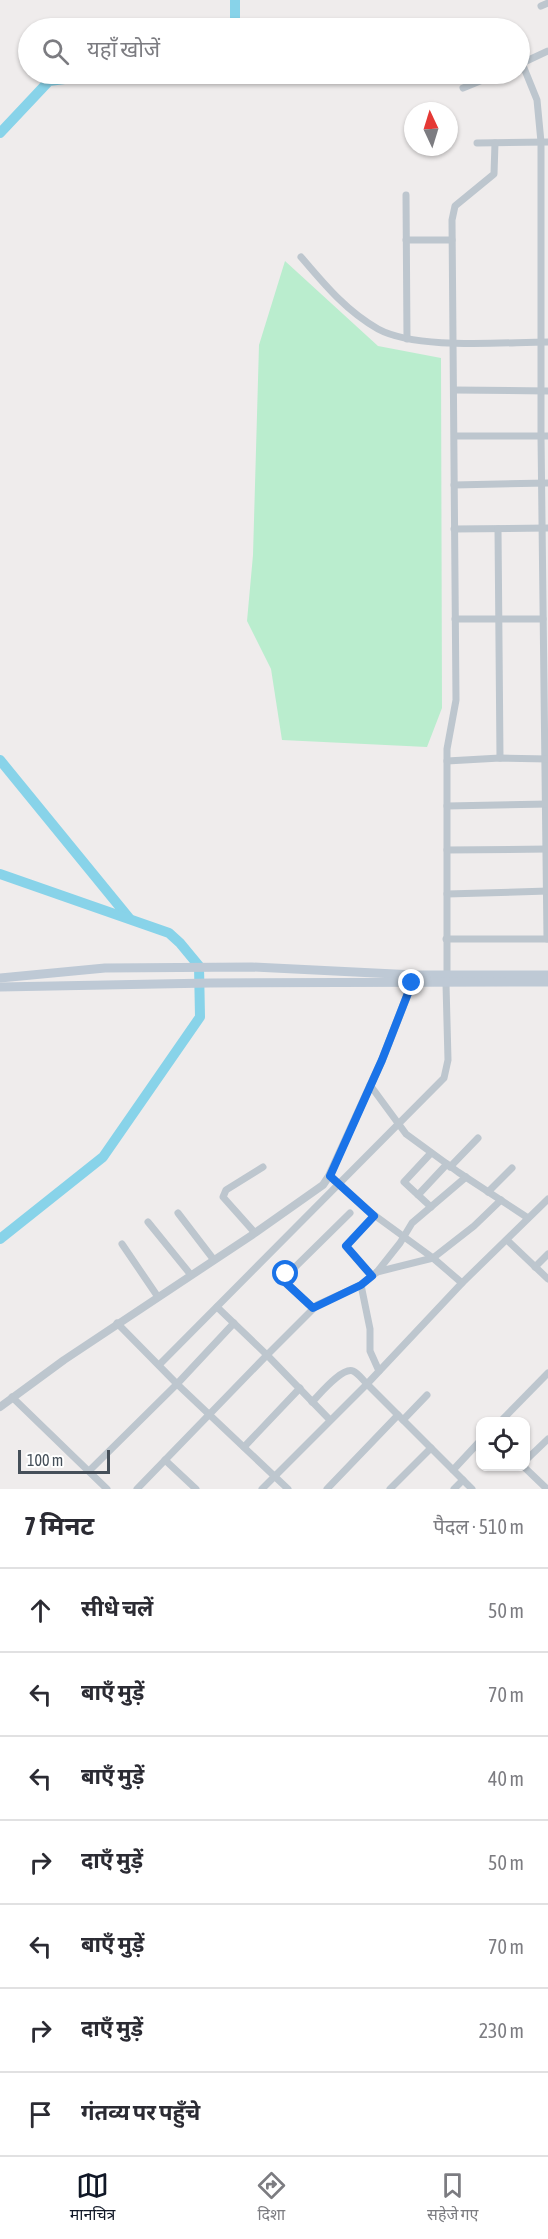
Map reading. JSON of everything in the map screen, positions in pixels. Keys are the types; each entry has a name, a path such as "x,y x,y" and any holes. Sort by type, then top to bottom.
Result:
{"main road":[{"path":"0,978 119,968 280,967 414,979"},
{"path":"447,979 548,975"},
{"path":"0,987 414,979 548,982"}],"street":[{"path":"530,60 548,51"},
{"path":"463,88 473,84"},
{"path":"447,939 548,939 547,715 543,619 546,528 544,142 537,100 530,84"},
{"path":"477,143 544,142"},
{"path":"159,1365 398,1125 446,1073 448,1060 447,742 456,700 452,213 455,206 494,174 495,143"},
{"path":"406,195 407,339"},
{"path":"406,240 452,240"},
{"path":"301,257 334,297 345,306 376,328 407,339 453,342 545,342"},
{"path":"454,390 545,391"},
{"path":"455,436 545,436"},
{"path":"454,485 546,483"},
{"path":"454,529 546,528"},
{"path":"498,529 500,758"},
{"path":"455,619 543,619"},
{"path":"447,761 500,758 547,759"},
{"path":"447,806 547,804"},
{"path":"447,850 547,849"},
{"path":"447,894 547,891"},
{"path":"0,1407 117,1323 316,1191 330,1176 414,979"},
{"path":"370,1085 406,1134 430,1153 528,1218"},
{"path":"418,1195 478,1138"},
{"path":"430,1153 404,1179 404,1184 431,1207"},
{"path":"255,1233 223,1197 226,1190 263,1167"},
{"path":"488,1192 512,1168"},
{"path":"330,1176 374,1216 433,1258 462,1283"},
{"path":"137,1489 313,1308 361,1285 374,1274 404,1237 412,1223 466,1177"},
{"path":"374,1274 433,1258 474,1226 501,1200"},
{"path":"262,1489 367,1384 462,1283 547,1201"},
{"path":"178,1213 214,1260"},
{"path":"313,1308 286,1283 285,1277 350,1213"},
{"path":"374,1216 346,1246 374,1274"},
{"path":"148,1222 191,1275"},
{"path":"507,1240 548,1279"},
{"path":"122,1244 158,1297"},
{"path":"536,1267 548,1254"},
{"path":"361,1285 370,1329 370,1351 379,1371"},
{"path":"217,1307 330,1420"},
{"path":"117,1323 177,1384 288,1489"},
{"path":"89,1471 177,1384 234,1323"},
{"path":"312,1402 341,1374 348,1370 355,1372 472,1489"},
{"path":"505,1417 548,1373"},
{"path":"244,1447 300,1388"},
{"path":"327,1489 427,1395"},
{"path":"12,1397 107,1489"},
{"path":"530,1455 548,1439"},
{"path":"453,1470 476,1445"},
{"path":"390,1489 431,1448"},
{"path":"165,1460 196,1489"},
{"path":"529,1471 546,1486"},
{"path":"454,1489 463,1480"}],"green space":[{"path":"285,261 378,346 441,358 442,708 427,747 282,740 271,669 247,621 253,555 259,345"}],"waterway":[{"path":"235,0 235,18"},
{"path":"0,133 46,84"},
{"path":"0,760 129,918"},
{"path":"0,874 169,933 199,966 200,1017 103,1157 0,1239"}],"route":[{"path":"286,1274 286,1283 313,1308 361,1285 372,1276 346,1246 374,1216 330,1176 382,1060 412,983"}]}
